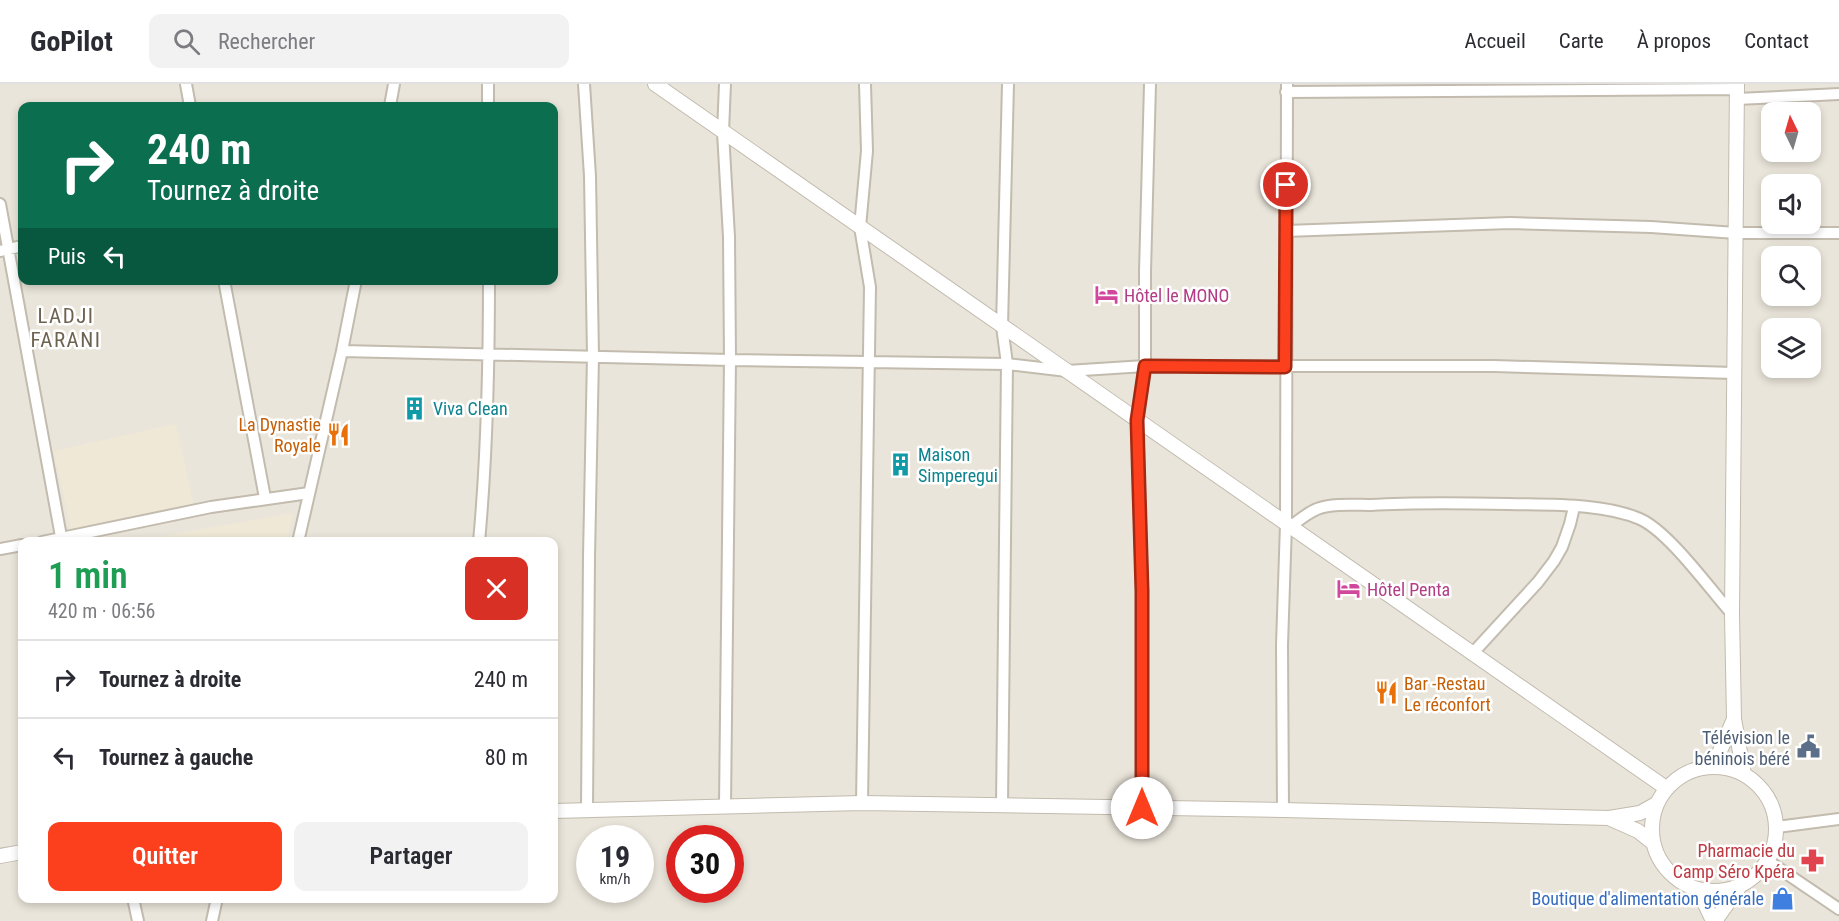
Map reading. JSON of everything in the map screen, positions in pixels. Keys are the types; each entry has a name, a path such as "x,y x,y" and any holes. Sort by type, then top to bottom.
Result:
{"street":[{"path":"186,84 189,102"},
{"path":"391,102 394,84"},
{"path":"488,84 488,102"},
{"path":"584,84 590,176 593,356 587,809"},
{"path":"655,84 1666,788"},
{"path":"725,84 723,132 729,237 730,360 725,805"},
{"path":"862,803 870,287 860,227 867,151 865,84"},
{"path":"1002,805 1008,364 1002,326 1008,84"},
{"path":"1142,808 1142,591 1137,420 1145,366 1150,84"},
{"path":"1284,810 1282,645 1288,526 1285,367 1286,88 1737,91 1839,94"},
{"path":"1737,91 1731,614 1734,719 1744,774"},
{"path":"0,204 4,250 61,537"},
{"path":"1286,231 1510,224 1651,227 1736,233 1839,233"},
{"path":"225,285 265,498"},
{"path":"299,537 355,285"},
{"path":"479,537 485,480 489,285"},
{"path":"342,351 1008,364 1067,371 1145,366 1494,366 1734,373"},
{"path":"74,537 160,516 309,493"},
{"path":"1288,526 1316,509 1329,506 1457,503 1619,511 1642,520 1657,530 1681,554 1731,614"},
{"path":"1472,654 1538,582 1554,561 1562,547 1574,507"},
{"path":"0,549 18,546"},
{"path":"1713,766 1734,719"},
{"path":"1698,889 1714,921 1740,886 1756,875 1768,861 1775,844 1777,827 1774,811 1767,796 1744,774 1713,766 1695,769 1679,777 1666,788 1656,804 1651,823 1652,842 1658,858 1668,872 1682,883 1698,889 1719,891 1740,886"},
{"path":"558,811 862,803 1609,818 1640,813 1656,804"},
{"path":"1609,818 1638,831 1652,842"},
{"path":"1777,827 1839,819"},
{"path":"0,856 18,853"},
{"path":"1768,861 1839,909"},
{"path":"134,903 138,921"},
{"path":"212,921 216,903"}],"shaded area":[{"path":"0,84 1839,84 1839,921 0,921"},
{"path":"176,424 194,507 72,534 54,451"},
{"path":"293,513 288,537 158,537"}],"place":[{"name":"Hôtel le MONO","path":"1106,295"},
{"name":"Viva Clean","path":"415,408"},
{"name":"La Dynastie Royale","path":"339,434"},
{"name":"Maison Simperegui","path":"900,464"},
{"name":"Hôtel Penta","path":"1349,589"},
{"name":"Bar -Restau Le réconfort","path":"1386,693"},
{"name":"Télévision le béninois béré","path":"1808,747"},
{"name":"Pharmacie du Camp Séro Kpéra","path":"1813,860"},
{"name":"Boutique d'alimentation générale","path":"1782,898"}],"district":[{"name":"LADJI FARANI","path":"66,328"}],"route":[{"path":"1142,808 1142,591 1137,420 1145,366 1285,367 1286,185"}]}
